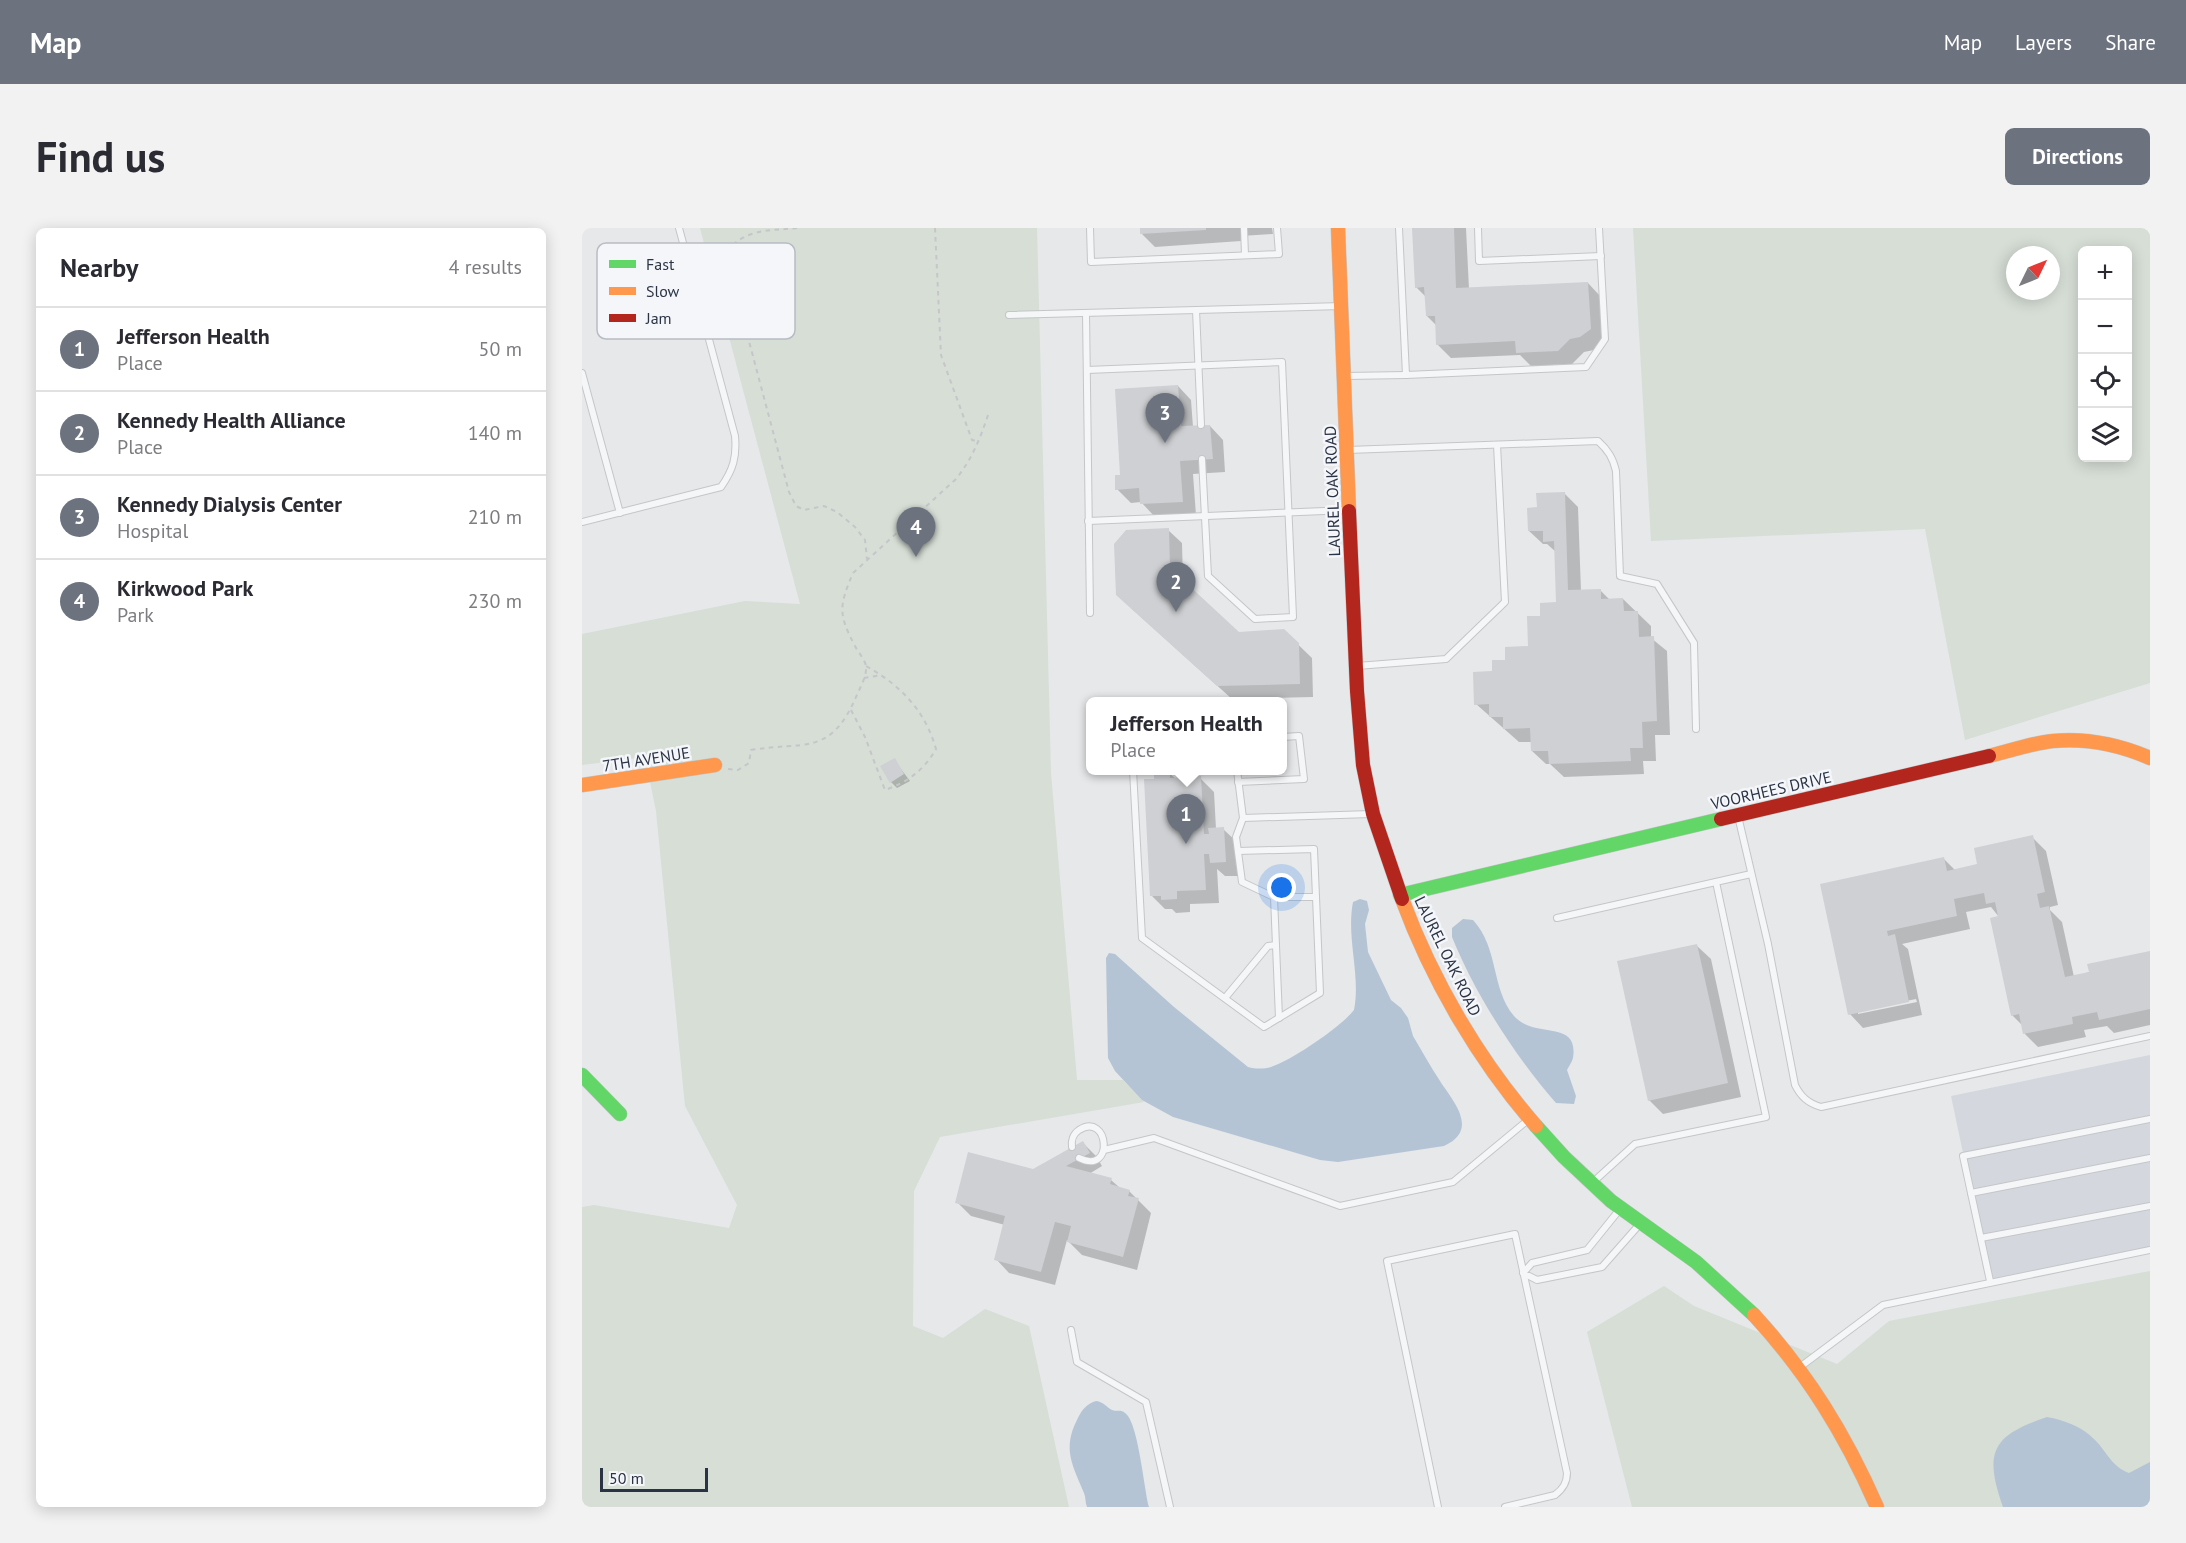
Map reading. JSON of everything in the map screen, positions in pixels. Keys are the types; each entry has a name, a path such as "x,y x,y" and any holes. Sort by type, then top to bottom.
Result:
{"street":[{"name":"LAUREL OAK ROAD","path":"1338,228 1360,742 1373,814 1414,931 1467,1031 1497,1076 1563,1155 1620,1208 1694,1260 1737,1296 1770,1330 1833,1416 1860,1467 1877,1507"},
{"name":"VOORHEES DRIVE","path":"1400,895 2052,741 2076,740 2111,743 2150,758"},
{"name":"7TH AVENUE","path":"582,785 715,765"},
{"path":"582,1075 620,1114"}],"lane":[{"path":"679,228 683,243"},
{"path":"1090,228 1092,262 1279,254 1277,228"},
{"path":"1244,228 1245,255"},
{"path":"1399,228 1406,375"},
{"path":"1478,228 1479,261 1601,256"},
{"path":"1346,376 1586,367 1605,339 1599,228"},
{"path":"1009,315 1343,306"},
{"path":"1197,310 1201,425"},
{"path":"1086,313 1090,613"},
{"path":"582,522 721,487 732,472 737,454 735,436 709,339"},
{"path":"1087,370 1282,362 1293,617 1255,619 1208,576 1202,459"},
{"path":"582,373 620,513"},
{"path":"1347,450 1598,441 1614,459 1616,471 1620,576 1658,584 1694,643 1696,729"},
{"path":"1356,666 1446,659 1505,602 1497,445"},
{"path":"1089,521 1349,510"},
{"path":"1238,782 1304,779 1299,736 1287,737"},
{"path":"1133,775 1142,938 1264,1027 1320,993 1314,849 1238,850"},
{"path":"1237,775 1243,818 1236,837 1242,882 1274,897 1316,897"},
{"path":"1243,818 1373,814"},
{"path":"1737,815 1768,944 1795,1085 1799,1094 1813,1105 1821,1107 2150,1036"},
{"path":"1557,918 1751,874"},
{"path":"1591,1183 1635,1144 1766,1117 1716,882"},
{"path":"1274,897 1279,1018"},
{"path":"1225,998 1268,946 1275,945"},
{"path":"1104,1150 1154,1138 1340,1206 1453,1182 1531,1118"},
{"path":"1990,1281 1964,1156 2150,1119"},
{"path":"1072,1147 1074,1135 1080,1129 1088,1127 1096,1129 1102,1135 1105,1142 1100,1157 1092,1161 1079,1158"},
{"path":"1971,1193 2150,1158"},
{"path":"1981,1238 2150,1206"},
{"path":"1523,1273 1532,1263 1587,1250 1620,1208"},
{"path":"1523,1273 1537,1280 1602,1267 1641,1223"},
{"path":"1438,1507 1387,1261 1515,1234 1567,1479 1555,1496 1505,1507"},
{"path":"1800,1368 1883,1305 1990,1281 2150,1250"},
{"path":"1071,1330 1077,1362 1146,1402 1170,1507"}],"path":[{"path":"733,243 744,235 797,228"},
{"path":"935,228 941,355 966,427 972,440 979,441"},
{"path":"748,339 789,492 796,506 804,510 824,506 837,512 855,527 865,540 867,560"},
{"path":"850,710 865,737 885,790 902,784 928,763 936,749 931,732 920,711 901,690 866,666 844,626 841,609 846,588 853,573 956,479 969,463 988,415"},
{"path":"715,765 738,770 749,763 751,750 774,746 803,746 823,740 837,729 850,710 864,678 866,666"},
{"path":"864,678 882,675"}],"shaded area":[{"path":"700,228 1037,228 1051,773 1077,1080 1123,1080 1144,1102 940,1137 914,1191 913,1326 943,1338 985,1309 1029,1326 1069,1507 582,1507 582,1207 594,1205 729,1228 737,1205 685,1106 656,811 645,757 582,765 582,634 745,601 800,604 730,339 795,339 795,243 704,243"},
{"path":"1633,228 2150,228 2150,683 1965,740 1925,529 1651,541"},
{"path":"2150,1055 2150,1250 1990,1281 1951,1096"},
{"path":"2150,1271 2150,1507 1632,1507 1587,1332 1664,1286 1694,1306 1837,1364 1889,1321"}],"water":[{"path":"1360,899 1367,901 1369,910 1365,924 1368,952 1391,1000 1408,1018 1413,1036 1460,1115 1462,1124 1455,1139 1444,1146 1338,1162 1320,1160 1173,1117 1142,1100 1115,1071 1108,1058 1106,958 1109,953 1115,954 1174,1007 1248,1067 1268,1068 1291,1058 1315,1042 1354,1010 1356,983 1351,916 1353,902"},
{"path":"1463,919 1473,920 1481,931 1487,943 1502,994 1514,1016 1533,1027 1563,1033 1569,1038 1573,1046 1573,1058 1567,1070 1576,1096 1574,1104 1556,1103 1497,1024 1461,959 1452,937 1452,928"},
{"path":"1096,1401 1112,1410 1123,1412 1130,1419 1137,1441 1149,1507 1087,1507 1071,1457 1070,1440 1080,1414"},
{"path":"2047,1417 2066,1422 2085,1431 2114,1463 2129,1473 2150,1462 2150,1507 2003,1507 1994,1472 1997,1448 2015,1431"}],"building":[{"path":"1140,228 1206,228 1206,230 1140,234"},
{"path":"1412,228 1454,228 1456,288 1588,282 1591,329 1580,337 1570,339 1558,351 1516,353 1515,341 1436,345 1435,316 1426,316 1424,287 1415,288"},
{"path":"1178,385 1181,426 1210,425 1213,459 1180,461 1183,502 1140,504 1139,488 1115,490 1115,475 1120,475 1115,389"},
{"path":"1565,492 1568,590 1601,589 1601,599 1623,598 1624,611 1638,611 1639,637 1654,636 1657,721 1642,722 1643,748 1630,748 1631,761 1549,764 1548,751 1531,751 1530,728 1503,729 1503,717 1489,717 1489,704 1474,705 1473,672 1492,671 1492,660 1505,660 1505,647 1528,646 1527,616 1540,616 1540,603 1556,602 1554,541 1543,542 1543,531 1528,531 1527,508 1537,507 1536,493"},
{"path":"1169,528 1170,568 1239,632 1284,629 1299,643 1300,684 1217,686 1116,595 1114,544 1126,530"},
{"path":"895,758 904,774 890,783 880,766"},
{"path":"1154,775 1170,775 1170,778 1201,776 1204,834 1209,834 1208,828 1224,827 1226,862 1210,863 1209,854 1204,854 1206,890 1177,891 1177,899 1161,900 1161,896 1150,896 1144,779 1154,779"},
{"path":"2033,835 2045,892 2037,894 2040,908 2049,906 2065,977 2089,972 2087,964 2150,951 2150,1009 2099,1020 2097,1012 2072,1017 2073,1024 2023,1034 2019,1014 2011,1016 1990,918 1998,916 1995,902 1986,904 1984,893 1954,899 1957,916 1887,931 1888,936 1895,934 1909,1002 1848,1015 1820,884 1944,857 1947,871 1977,864 1974,848"},
{"path":"1697,944 1728,1083 1648,1101 1617,961"},
{"path":"1083,1141 1090,1153 1066,1166 1112,1178 1110,1184 1130,1190 1128,1196 1139,1198 1123,1257 1067,1242 1071,1226 1055,1222 1041,1272 994,1260 1005,1216 955,1203 968,1152 1033,1169"}],"traffic: fast":[{"path":"1400,895 1721,819"},
{"path":"582,1075 620,1114"},
{"path":"1536,1126 1564,1157 1611,1201 1696,1262 1754,1315"}],"traffic: slow":[{"path":"1338,228 1349,511"},
{"path":"1989,756 2037,743 2065,740 2127,749 2150,758"},
{"path":"582,785 715,765"},
{"path":"1402,899 1428,960 1476,1047 1536,1126"},
{"path":"1754,1315 1792,1360 1824,1406 1852,1454 1877,1507"}],"traffic: jam":[{"path":"1349,511 1357,691 1363,765 1373,814 1402,899"},
{"path":"1721,819 1989,756"}],"place":[{"name":"Kennedy Dialysis Center","path":"1165,443"},
{"name":"Kirkwood Park","path":"916,557"},
{"name":"Kennedy Health Alliance","path":"1176,612"},
{"name":"Jefferson Health","path":"1186,844"}]}
